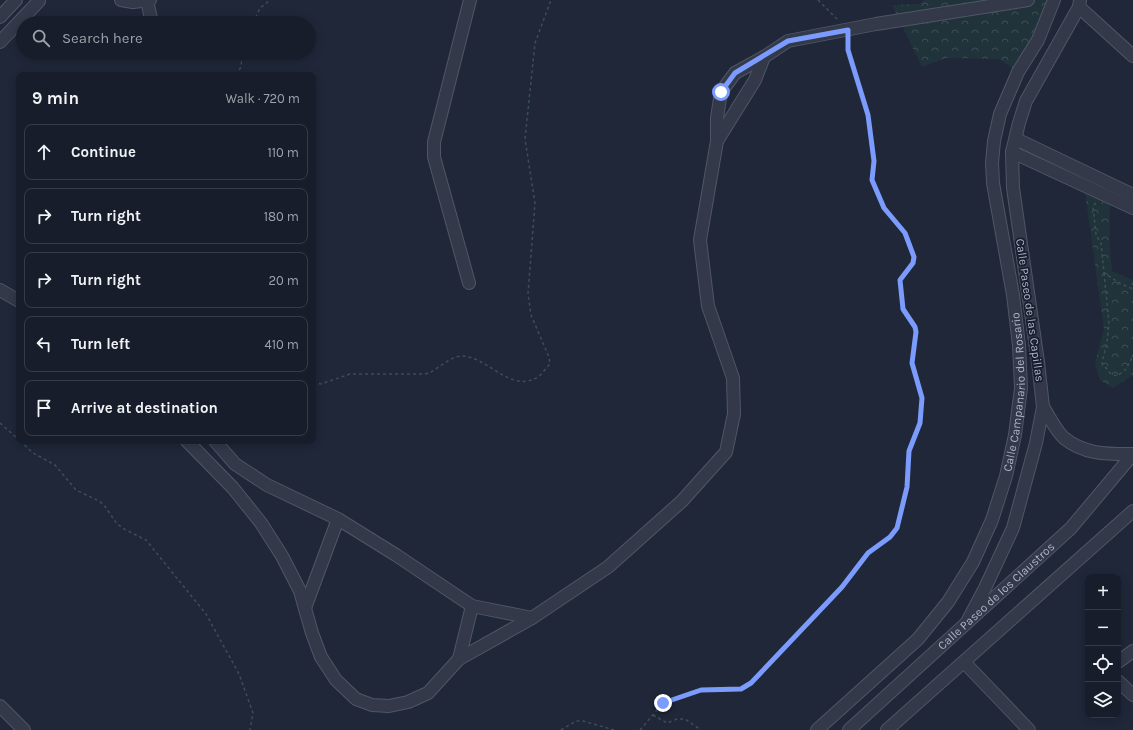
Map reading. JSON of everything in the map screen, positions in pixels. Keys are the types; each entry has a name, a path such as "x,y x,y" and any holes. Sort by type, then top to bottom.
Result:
{"street":[{"path":"0,17 16,0"},
{"path":"24,16 39,0 46,0"},
{"path":"121,0 133,2 149,1 151,16"},
{"path":"469,283 434,157 434,142 470,0"},
{"path":"190,444 233,488 261,523 282,556 300,591 312,633 321,657 336,680 356,699 372,704 389,706 408,702 428,693 459,659 532,618 608,567 682,501 726,452 734,414 733,378 708,306 700,240 717,141 717,118 721,92 735,73 764,57 788,41 1028,0"},
{"name":"Calle Campanario del Rosario","path":"817,730 918,639 953,596 973,562 992,520 1006,476 1015,434 1021,388 1019,345 1013,295 993,183 992,163 994,141 1000,114 1018,72 1038,40 1054,0"},
{"path":"1080,3 1133,56"},
{"name":"Calle Paseo de las Capillas","path":"967,622 985,588 1013,528 1036,443 1043,407 1013,188 1012,152 1026,101 1080,3"},
{"path":"0,42 16,25"},
{"path":"717,141 755,80 764,57"},
{"path":"1016,139 1133,195"},
{"path":"1012,152 1132,206"},
{"path":"0,290 16,299"},
{"path":"1043,407 1063,438 1080,448 1101,454 1133,454"},
{"path":"218,444 235,464 267,485 338,519 396,555 472,606 532,618"},
{"name":"Calle Paseo de los Claustros","path":"850,730 1071,528 1133,454"},
{"path":"887,730 1133,511"},
{"path":"305,608 338,519"},
{"path":"459,659 472,606"},
{"path":"1121,660 1133,650"},
{"path":"964,662 1029,730"},
{"path":"1119,682 1133,696"},
{"path":"0,706 24,730"}],"path":[{"path":"256,16 260,8 270,0"},
{"path":"316,383 321,384 350,374 430,373 452,359 460,356 473,358 514,381 529,381 539,377 550,364 549,357 531,316 528,294 535,203 525,139 535,43 551,0"},
{"path":"640,730 663,703 701,690 741,689 751,683 842,587 868,553 890,537 897,528 907,487 909,451 920,423 922,398 912,363 916,332 915,327 903,309 900,280 913,263 914,257 905,233 884,208 872,180 874,161 868,115 848,50 848,30 818,0"},
{"path":"238,72 242,67 242,60"},
{"path":"1098,191 1097,201 1093,206 1096,235 1101,243 1109,323 1107,342 1102,363 1110,374 1117,376 1126,369 1133,356"},
{"path":"1104,274 1133,289"},
{"path":"0,423 16,438"},
{"path":"22,444 33,453 55,465 76,490 104,505 117,524 146,540 206,614 239,674 253,713 250,730"},
{"path":"653,715 667,723 677,719 685,719 701,730"},
{"path":"561,730 576,721 583,721 614,730"}],"green space":[{"path":"924,0 1054,0 1018,72 999,59 946,58 922,67 892,5 919,4"},
{"path":"1085,192 1110,204 1110,249 1112,271 1133,280 1133,375 1113,388 1100,380 1095,363 1104,329"}],"route":[{"path":"663,703 701,690 741,689 751,683 842,587 868,553 890,537 897,528 907,487 909,451 920,423 922,398 912,363 916,332 915,327 903,309 900,280 913,263 914,257 905,233 884,208 872,180 874,161 868,115 848,50 848,30 788,41 764,57 735,73 721,92"}]}
